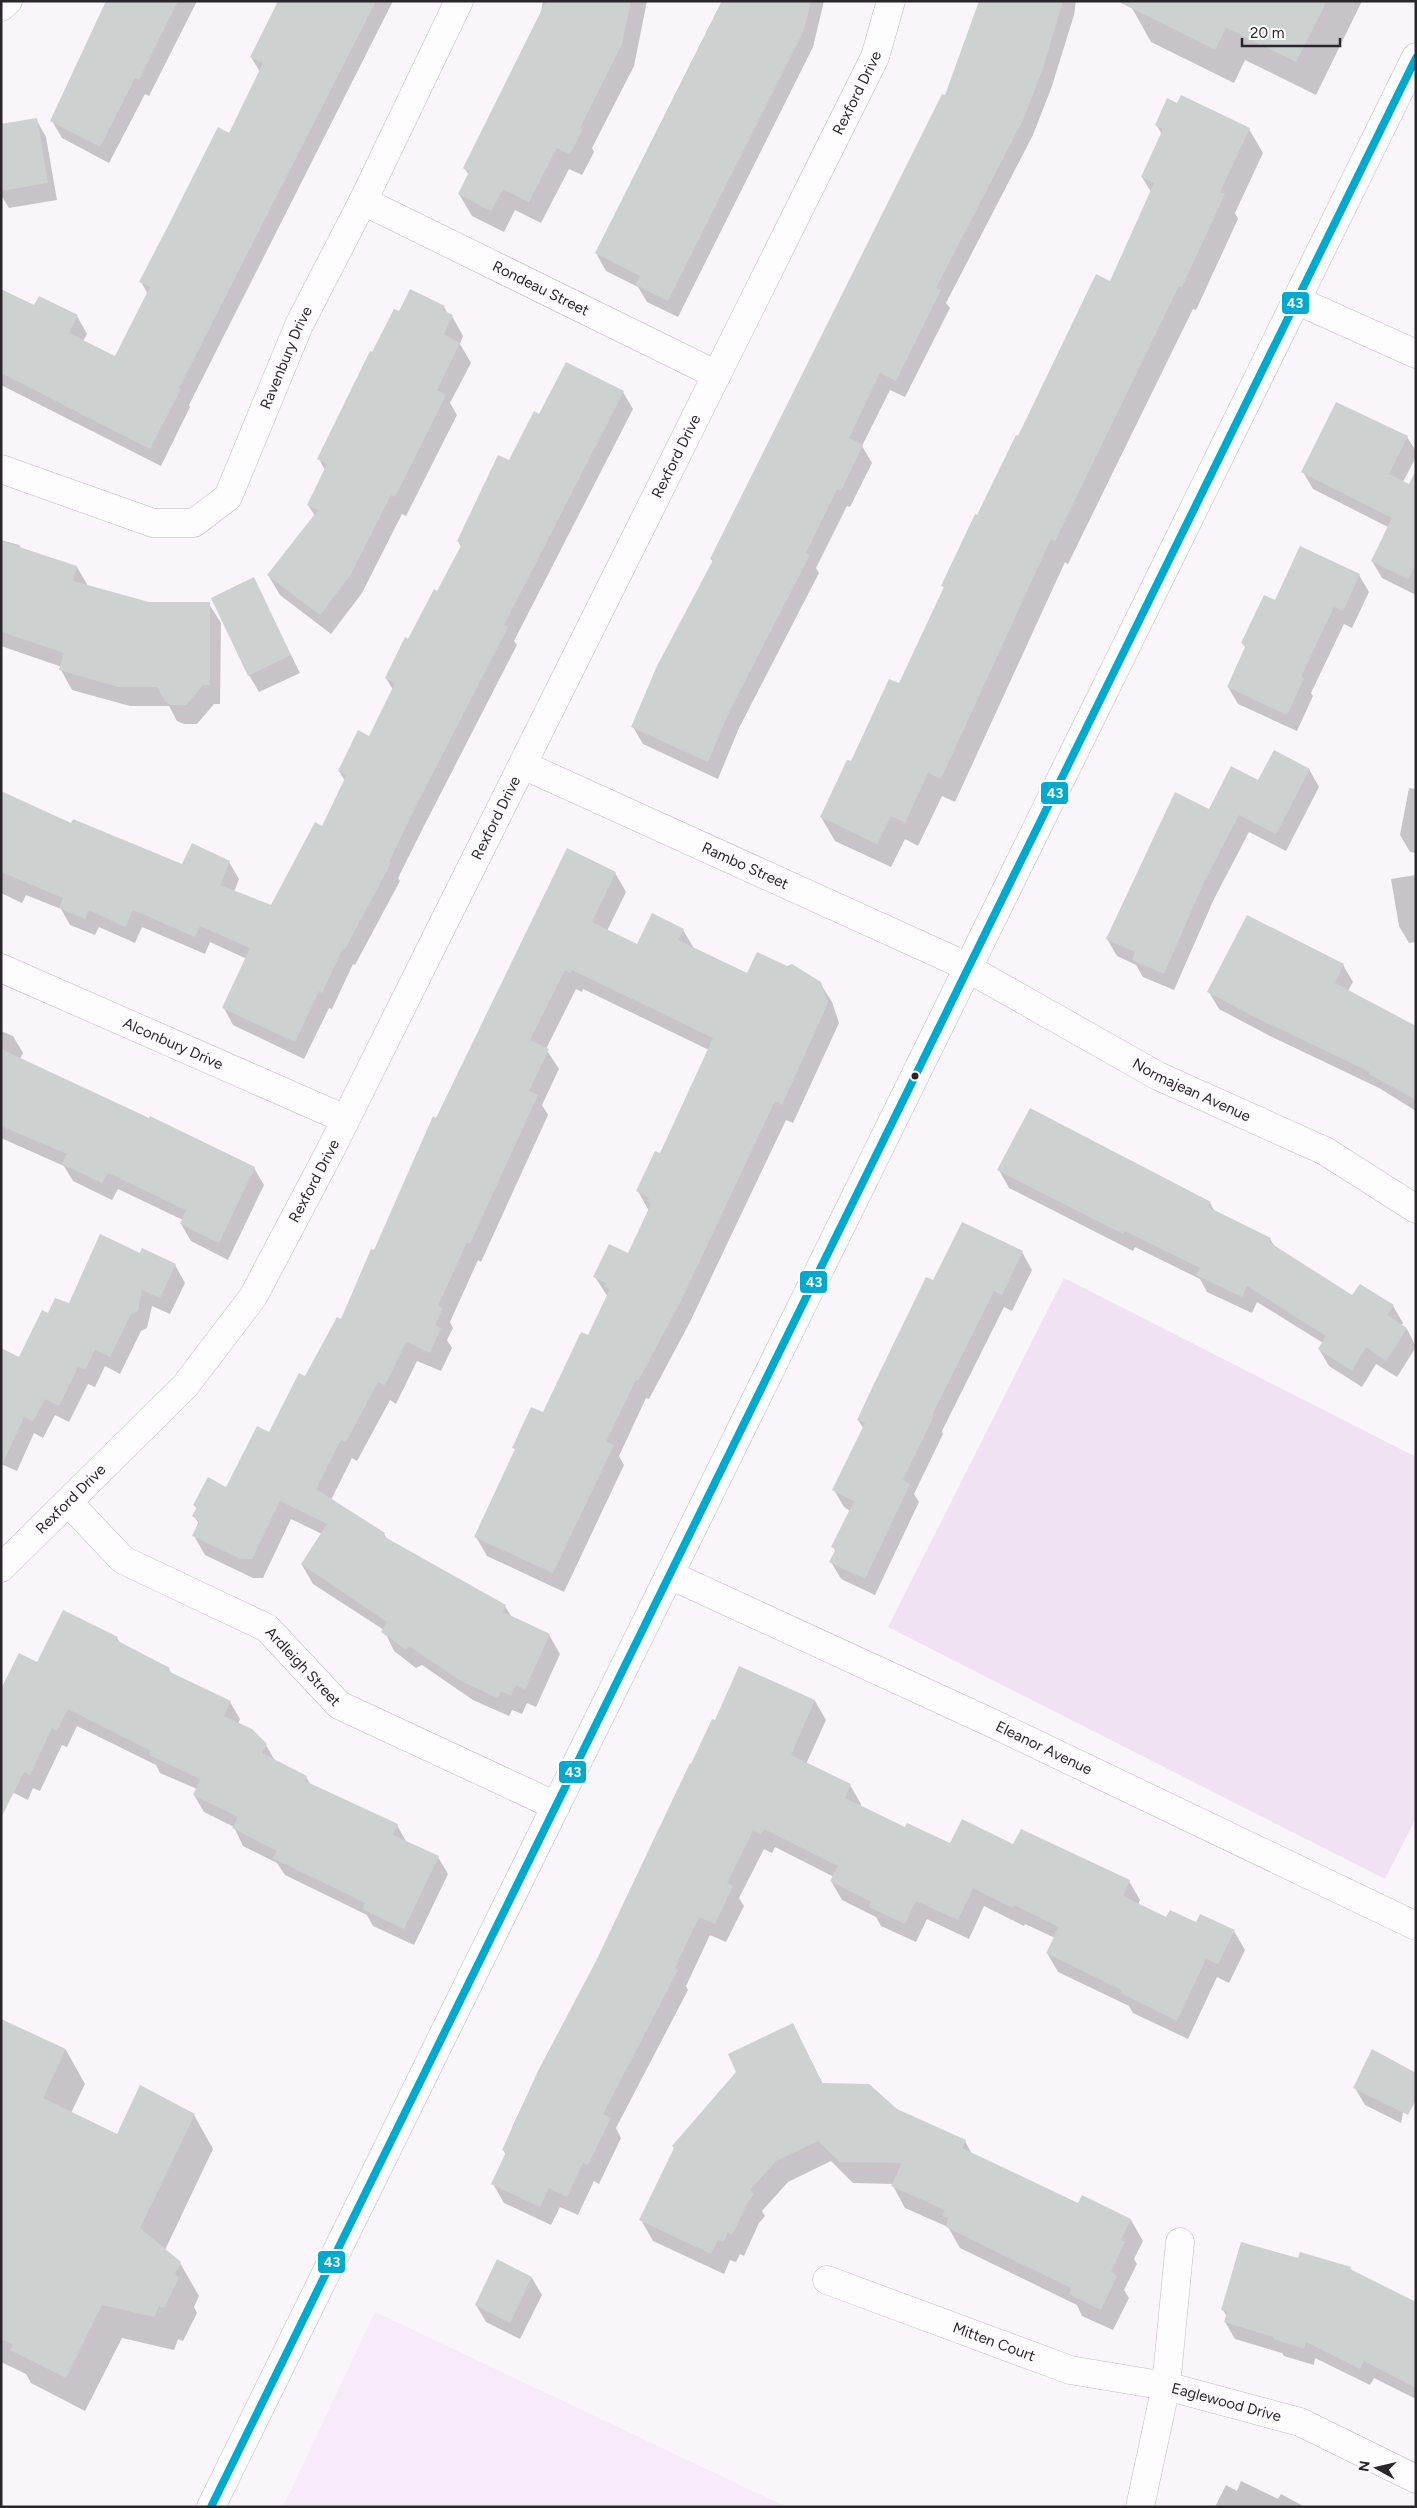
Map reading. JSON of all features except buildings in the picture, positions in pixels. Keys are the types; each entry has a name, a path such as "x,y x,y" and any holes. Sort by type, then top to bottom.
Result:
{"street":[{"path":"1,7 8,1"},
{"name":"Ravenbury Drive","path":"1,469 153,523 194,523 228,497 300,325 363,201 459,1"},
{"name":"Rexford Drive","path":"1,1568 185,1386 253,1297 523,765 875,57 891,1"},
{"path":"211,2507 967,968 1298,301 1416,57"},
{"name":"Rondeau Street","path":"363,201 717,375"},
{"path":"1298,301 1416,354"},
{"name":"Rambo Street","path":"523,765 967,968"},
{"name":"Alconbury Drive","path":"1,968 345,1119"},
{"name":"Normajean Avenue","path":"967,968 1158,1076 1325,1151 1416,1209"},
{"name":"Ardleigh Street","path":"68,1502 123,1560 267,1628 339,1705 556,1806"},
{"name":"Eleanor Avenue","path":"670,1575 994,1724 1416,1926"},
{"name":"Eaglewood Drive","path":"1180,2242 1166,2386 1300,2422 1416,2479"},
{"name":"Mitten Court","path":"827,2280 1070,2370 1166,2386"},
{"path":"1140,2507 1166,2386"}],"shaded area":[{"path":"1064,1278 1416,1457 1416,1818 1385,1879 888,1627"},
{"path":"375,2312 786,2507 283,2507"}],"transit line":[{"name":"43","path":"211,2507 1416,58"}]}
